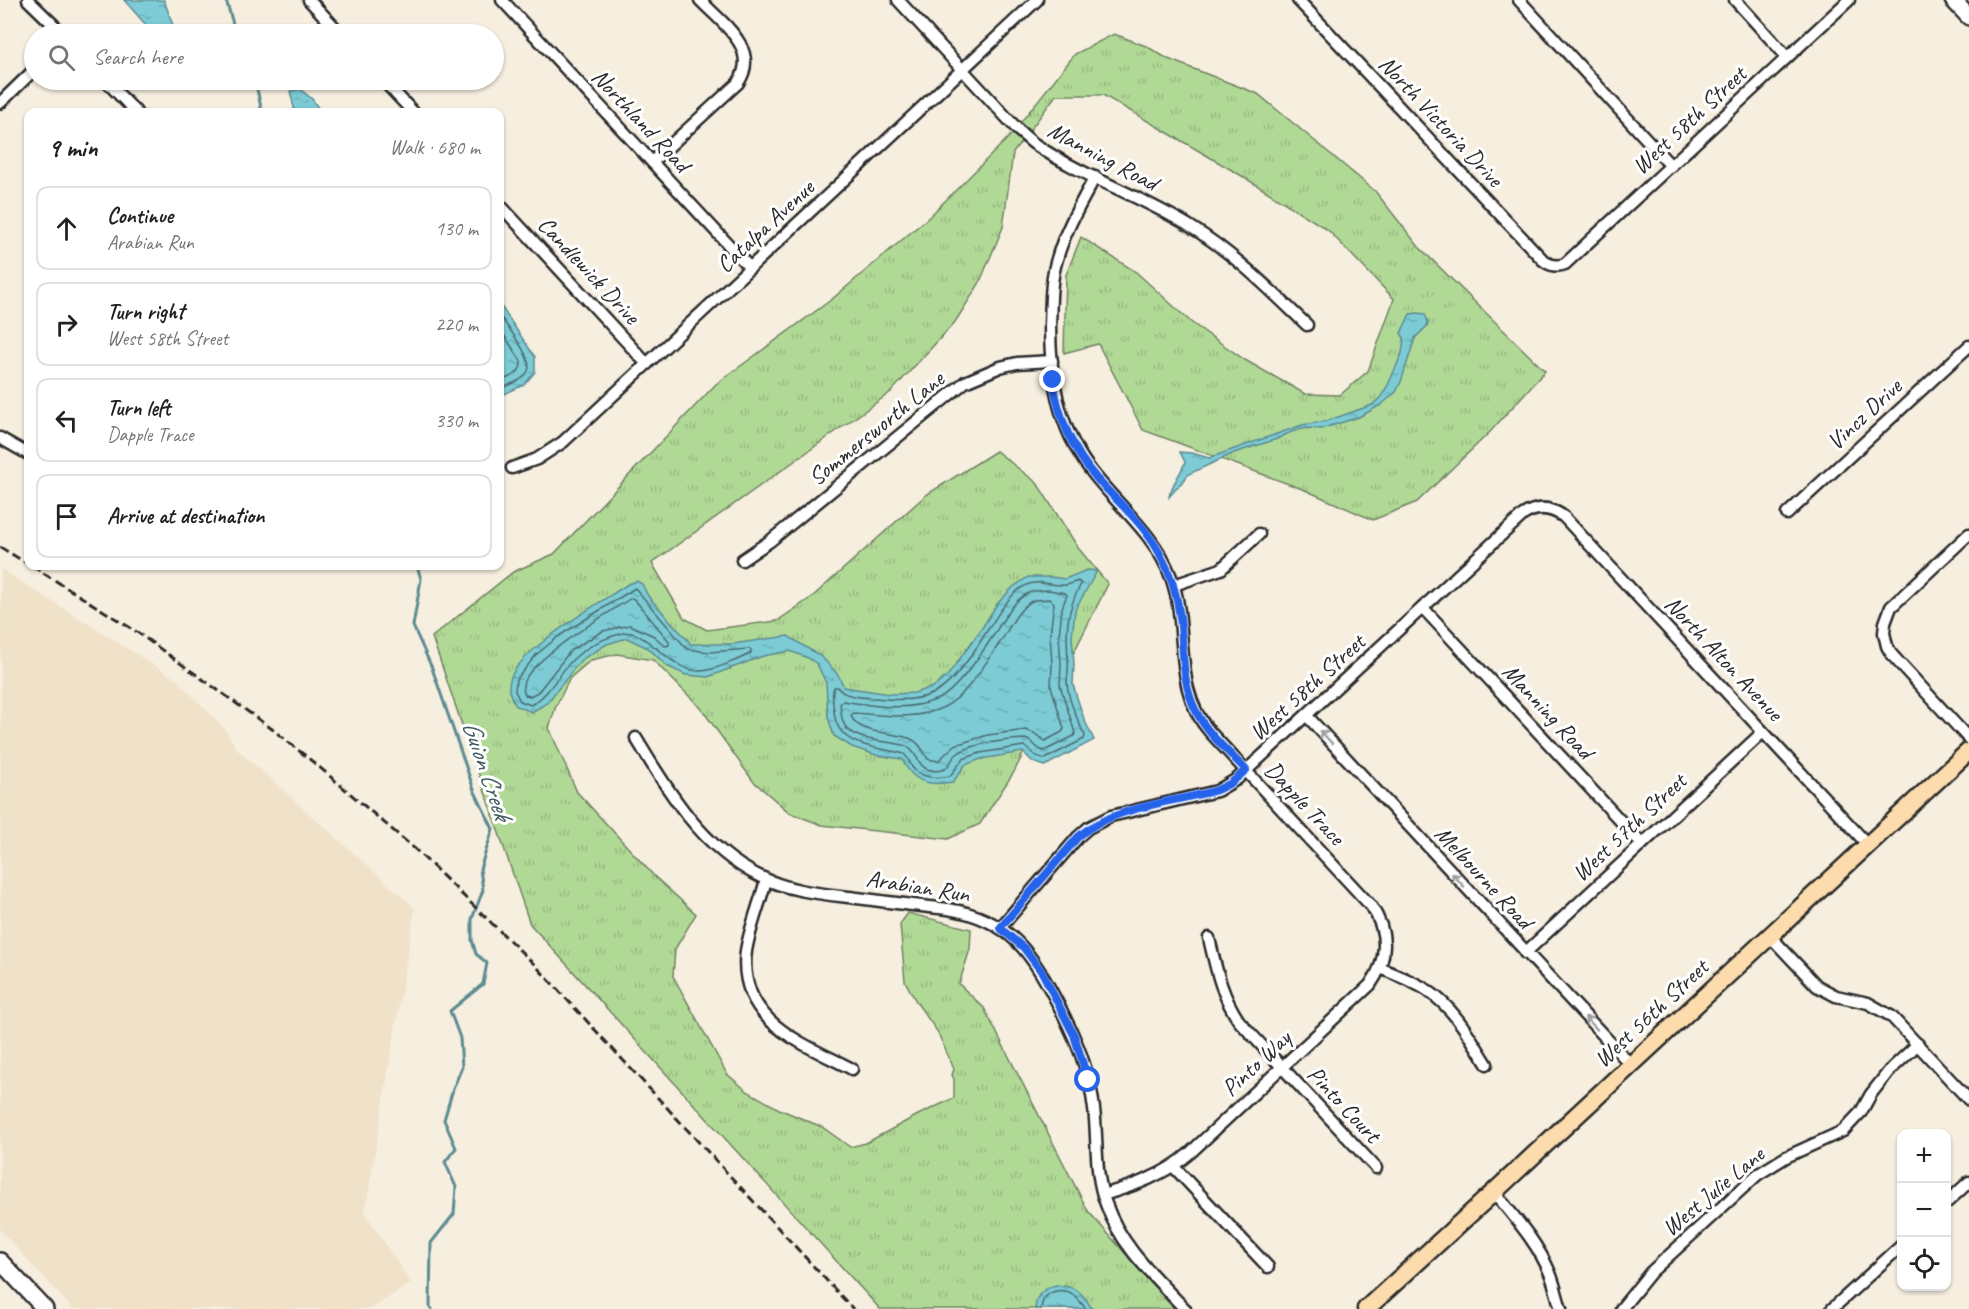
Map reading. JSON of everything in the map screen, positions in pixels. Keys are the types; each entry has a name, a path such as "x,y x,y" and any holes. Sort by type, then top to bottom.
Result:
{"main road":[{"name":"West 56th Street","path":"1366,1309 1969,751"}],"street":[{"path":"28,0 53,24"},
{"path":"309,0 332,24"},
{"name":"Northland Road","path":"502,0 750,268"},
{"path":"652,162 738,83 744,73 746,58 742,46 700,0"},
{"name":"Manning Road","path":"898,0 1027,138 1045,151 1176,218 1204,235 1251,271 1307,325"},
{"name":"Catalpa Avenue","path":"512,468 537,459 563,442 1037,0"},
{"name":"North Victoria Drive","path":"1298,0 1543,260 1556,266"},
{"path":"1519,0 1671,165"},
{"path":"1735,0 1788,57"},
{"name":"West 58th Street","path":"1556,266 1565,264 1849,0"},
{"path":"1953,0 1969,17"},
{"path":"0,103 24,80"},
{"path":"114,90 131,108"},
{"path":"392,90 409,108"},
{"name":"Dapple Trace","path":"1095,177 1067,232 1054,268 1050,302 1052,361 1058,404 1063,420 1077,450 1096,478 1148,534 1160,553 1174,585 1180,617 1184,674 1196,712 1207,729 1373,910 1384,934 1384,952 1380,968"},
{"name":"Candlewick Drive","path":"504,209 647,364"},
{"name":"Vincz Drive","path":"1787,514 1969,346"},
{"name":"Sommersworth Lane","path":"742,560 770,541 965,382 996,368 1017,363 1052,361"},
{"path":"0,438 24,452"},
{"name":"West 58th Street","path":"1000,928 1088,828 1111,816 1217,790 1231,783 1307,716 1523,515 1544,508"},
{"name":"North Alton Avenue","path":"1544,508 1564,517 1868,845"},
{"path":"1174,585 1221,569 1259,534"},
{"path":"1969,534 1893,605 1888,612 1884,626 1885,640 1892,655 1969,739"},
{"name":"Manning Road","path":"1423,608 1642,844"},
{"name":"Melbourne Road","path":"1307,716 1631,1065"},
{"name":"West 57th Street","path":"1525,953 1763,732"},
{"name":"Arabian Run","path":"636,738 669,791 705,834 734,861 766,880 813,893 952,910 977,916 1000,928 1020,944 1040,969 1079,1047 1088,1076 1094,1109 1096,1164 1103,1195 1112,1219 1137,1258 1185,1309"},
{"path":"766,880 746,952 746,972 752,997 766,1018 778,1029 852,1069"},
{"path":"1769,935 1817,986 1836,996 1868,1003 1898,1022 1969,1100"},
{"name":"Pinto Court","path":"1209,939 1219,982 1229,1006 1247,1031 1376,1168"},
{"path":"1380,968 1417,984 1438,998 1461,1023 1487,1064"},
{"name":"Pinto Way","path":"1103,1195 1150,1179 1191,1152 1370,985 1380,968"},
{"name":"West Julie Lane","path":"1621,1309 1651,1272 1757,1175 1786,1157 1839,1134 1852,1123 1889,1071 1918,1044"},
{"path":"1173,1166 1268,1267"},
{"path":"1951,1199 1969,1182"},
{"path":"1494,1192 1539,1251 1551,1274 1561,1309"},
{"path":"1832,1309 1897,1250"},
{"path":"0,1261 45,1309"}],"shaded area":[{"path":"1,569 176,679 225,729 237,749 415,908 365,1213 411,1283 371,1309 73,1309 0,1230"}],"green space":[{"path":"1114,34 1146,46 1168,59 1258,94 1375,191 1419,247 1545,371 1489,433 1417,502 1373,520 1305,490 1143,430 1098,344 1064,353 1066,275 1081,237 1136,272 1192,323 1245,360 1305,394 1340,395 1368,371 1394,299 1328,230 1242,176 1103,95 1056,95 1013,153 1003,227 979,284 955,322 891,392 652,563 684,618 707,630 777,621 812,597 926,495 996,451 1037,483 1079,549 1108,584 1014,772 980,824 948,839 822,825 790,813 753,781 701,708 653,660 617,654 591,660 570,678 556,706 549,728 577,792 655,877 696,914 675,949 673,976 727,1074 747,1091 779,1109 822,1127 850,1147 866,1143 954,1098 952,1075 954,1069 937,1031 905,981 900,924 908,913 971,929 970,949 959,984 984,1008 1088,1211 1174,1309 880,1309 530,924 432,637 513,572 554,554 716,384 831,300 929,217 1009,137 1075,54"}],"water":[{"path":"124,0 164,0 172,24 145,24"},
{"path":"301,90 318,108 294,108 290,91"},
{"path":"504,311 535,357 535,372 524,385 504,394"},
{"path":"1410,314 1425,314 1427,326 1415,338 1396,392 1381,405 1359,417 1321,429 1306,428 1291,432 1234,453 1189,474 1169,497 1185,462 1180,452 1209,458 1302,425 1327,421 1372,405 1381,397 1388,385 1402,353 1404,338 1401,333"},
{"path":"1087,570 1097,571 1075,610 1072,637 1073,685 1084,719 1094,740 1045,766 1033,762 1023,752 981,759 965,765 953,782 922,781 911,773 902,759 876,755 852,747 834,736 828,717 826,683 817,664 790,651 763,656 708,677 686,675 667,666 648,648 627,638 607,644 581,660 547,703 532,712 516,706 509,691 510,680 516,668 544,641 600,602 628,584 637,581 642,584 648,596 691,644 732,644 788,636 822,657 838,675 844,687 890,694 914,693 935,686 948,675 997,604 1013,587 1028,577 1065,579"},
{"path":"1056,1285 1078,1291 1092,1309 1035,1309 1041,1293"}],"waterway":[{"name":"Guion Creek","path":"226,0 233,24"},
{"name":"Guion Creek","path":"257,90 261,108"},
{"name":"Guion Creek","path":"418,570 421,579 413,626 432,668 474,790 493,829 480,869 483,890 472,919 472,940 476,954 487,963 483,984 450,1011 460,1038 462,1067 444,1120 456,1148 445,1162 456,1187 454,1214 431,1243 430,1307 432,1309"}],"railway":[{"path":"0,547 24,562"},
{"path":"38,570 134,630 272,729 416,850 536,966 853,1309"}],"route":[{"path":"1053,380 1063,420 1077,450 1096,478 1148,534 1160,553 1174,585 1181,626 1185,681 1191,700 1207,729 1246,770 1231,783 1217,790 1111,816 1088,828 1000,928 1024,948 1042,972 1074,1035 1088,1080"}]}
